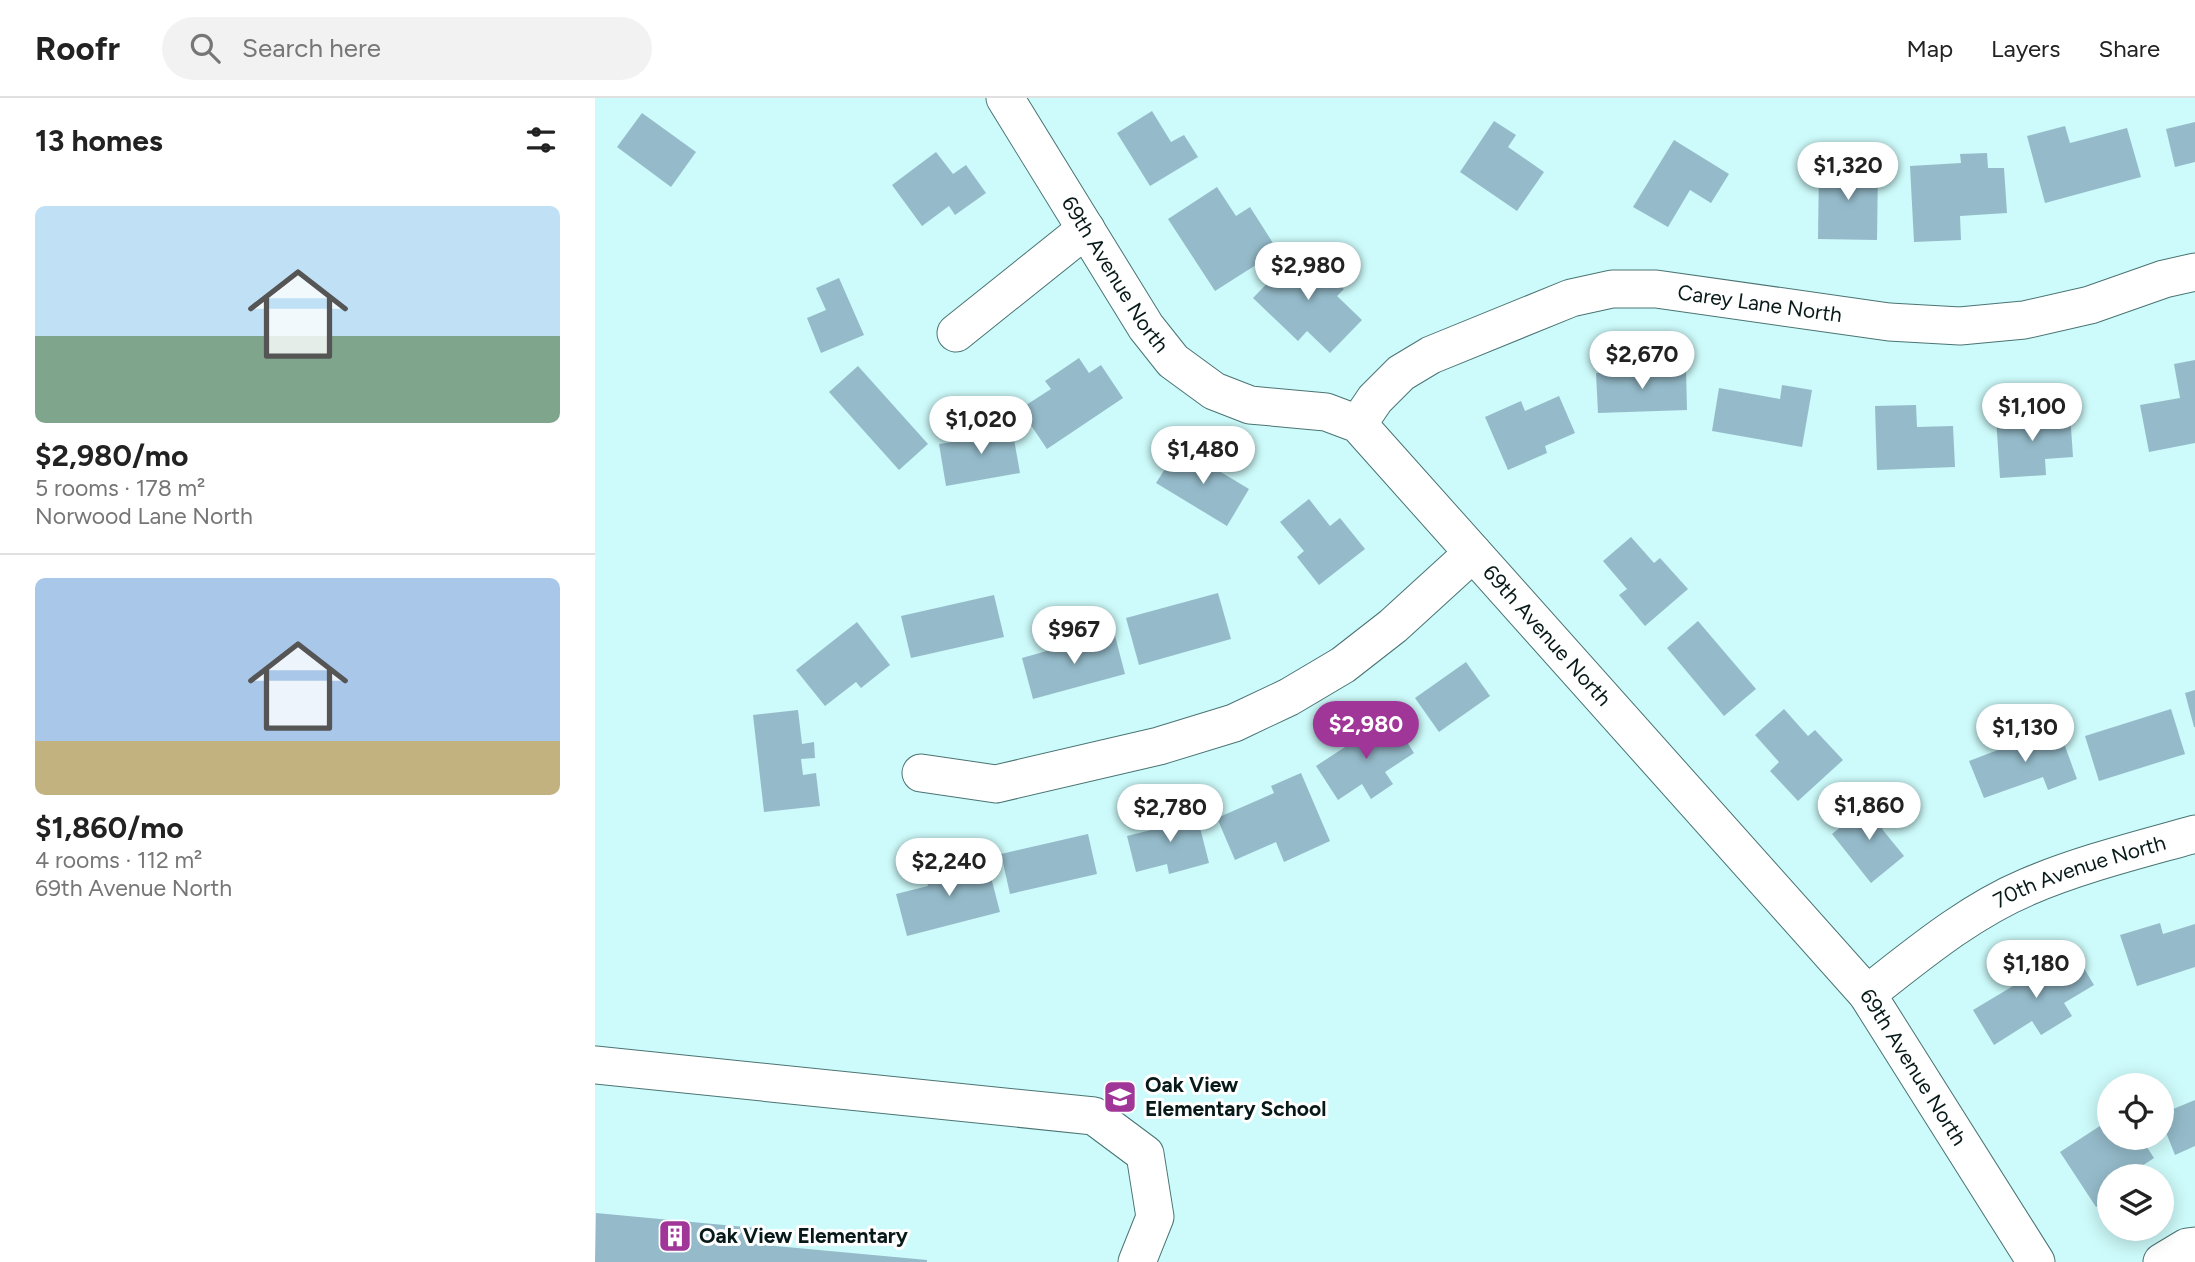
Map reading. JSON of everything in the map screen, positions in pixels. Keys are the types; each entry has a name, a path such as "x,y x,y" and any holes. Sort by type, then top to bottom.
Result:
{"street":[{"name":"69th Avenue North","path":"1005,98 1146,327 1173,360 1213,391 1250,405 1326,412 1358,424 1867,993 2036,1262"},
{"path":"956,333 1086,229"},
{"name":"Carey Lane North","path":"1358,424 1375,399 1401,373 1431,355 1571,298 1612,289 1656,289 1889,322 1959,326 2024,320 2090,305 2164,279 2195,272"},
{"path":"921,773 996,783 1159,746 1234,723 1289,697 1343,665 1393,626 1473,553"},
{"name":"70th Avenue North","path":"1867,993 1980,911 2025,888 2085,865 2195,834"},
{"path":"595,1065 1094,1116 1145,1154 1156,1217 1137,1262"},
{"path":"2162,1262 2187,1247 2195,1246"}],"building":[{"path":"1152,111 1171,142 1184,135 1198,157 1150,186 1117,133"},
{"path":"642,113 696,152 671,187 617,147"},
{"path":"1494,121 1516,135 1508,147 1544,172 1517,211 1460,172"},
{"path":"2195,122 2195,162 2175,167 2166,129"},
{"path":"2065,126 2070,143 2127,128 2141,177 2045,203 2027,136"},
{"path":"1674,140 1729,174 1711,203 1690,190 1668,227 1633,207"},
{"path":"936,152 953,174 966,165 986,193 955,215 949,206 922,226 892,185"},
{"path":"1987,153 1988,168 2004,168 2007,213 1960,216 1961,240 1914,242 1910,166 1961,163 1960,154"},
{"path":"1819,165 1878,165 1877,240 1818,239"},
{"path":"1217,187 1236,216 1250,207 1278,251 1215,291 1168,219"},
{"path":"1301,248 1344,289 1337,296 1362,320 1330,353 1307,331 1298,341 1253,298"},
{"path":"839,278 864,335 821,353 807,318 826,310 816,288"},
{"path":"1079,358 1089,373 1101,365 1123,398 1047,449 1020,409 1051,389 1045,381"},
{"path":"2195,360 2195,443 2149,452 2140,405 2180,398 2174,364"},
{"path":"858,366 928,444 899,470 829,392"},
{"path":"1686,369 1687,410 1598,413 1596,373"},
{"path":"1782,385 1812,390 1802,447 1712,431 1719,388 1780,399"},
{"path":"1559,396 1575,433 1545,446 1547,453 1508,470 1485,417 1521,401 1525,411"},
{"path":"1916,405 1917,427 1953,426 1955,467 1877,470 1875,406"},
{"path":"2070,413 2073,457 2045,459 2046,475 2000,478 1996,418"},
{"path":"1011,422 1020,473 946,486 939,444 977,438 976,427"},
{"path":"1179,447 1249,489 1227,526 1156,483"},
{"path":"1309,499 1330,526 1340,518 1365,549 1319,585 1297,557 1304,551 1280,522"},
{"path":"1631,537 1654,563 1660,558 1688,589 1645,626 1619,595 1627,589 1603,561"},
{"path":"1218,593 1231,639 1139,665 1126,618"},
{"path":"994,595 1004,637 911,658 901,616"},
{"path":"1698,621 1756,689 1724,716 1667,648"},
{"path":"857,622 890,665 861,688 856,682 825,706 796,670"},
{"path":"1114,632 1125,674 1033,699 1022,658"},
{"path":"1466,662 1490,696 1439,732 1415,698"},
{"path":"2195,690 2195,727 2194,727 2185,693"},
{"path":"1784,709 1808,736 1815,730 1843,760 1798,801 1770,771 1779,762 1755,735"},
{"path":"2171,709 2185,754 2099,781 2085,736"},
{"path":"798,710 802,744 814,742 815,758 801,759 803,775 816,773 820,806 764,812 753,715"},
{"path":"1391,717 1414,753 1385,772 1393,784 1371,799 1362,784 1338,800 1316,766"},
{"path":"2058,727 2077,779 2048,790 2043,777 1984,798 1969,761"},
{"path":"1301,773 1330,841 1284,862 1276,842 1235,860 1217,818 1274,793 1271,786"},
{"path":"1873,801 1890,822 1882,829 1904,856 1871,883 1832,834"},
{"path":"1195,808 1209,863 1169,874 1167,864 1136,872 1127,836 1159,828 1157,817"},
{"path":"1088,834 1097,874 1010,894 1001,854"},
{"path":"986,858 1000,912 907,936 896,894 928,886 925,874"},
{"path":"2160,923 2163,934 2195,924 2195,967 2137,986 2120,935"},
{"path":"2073,950 2094,985 2064,1003 2072,1016 2041,1035 2032,1021 1994,1045 1973,1010"},
{"path":"2195,1100 2195,1146 2175,1155 2173,1150 2174,1109"},
{"path":"2097,1128 2097,1150 2149,1150 2154,1158 2145,1164 2097,1164 2096,1207 2060,1152"},
{"name":"Oak View Elementary","path":"596,1213 756,1228 755,1244 927,1262 595,1262"}],"place":[{"name":"Oak View Elementary School","path":"1120,1097"},
{"name":"Oak View Elementary","path":"675,1236"}]}
